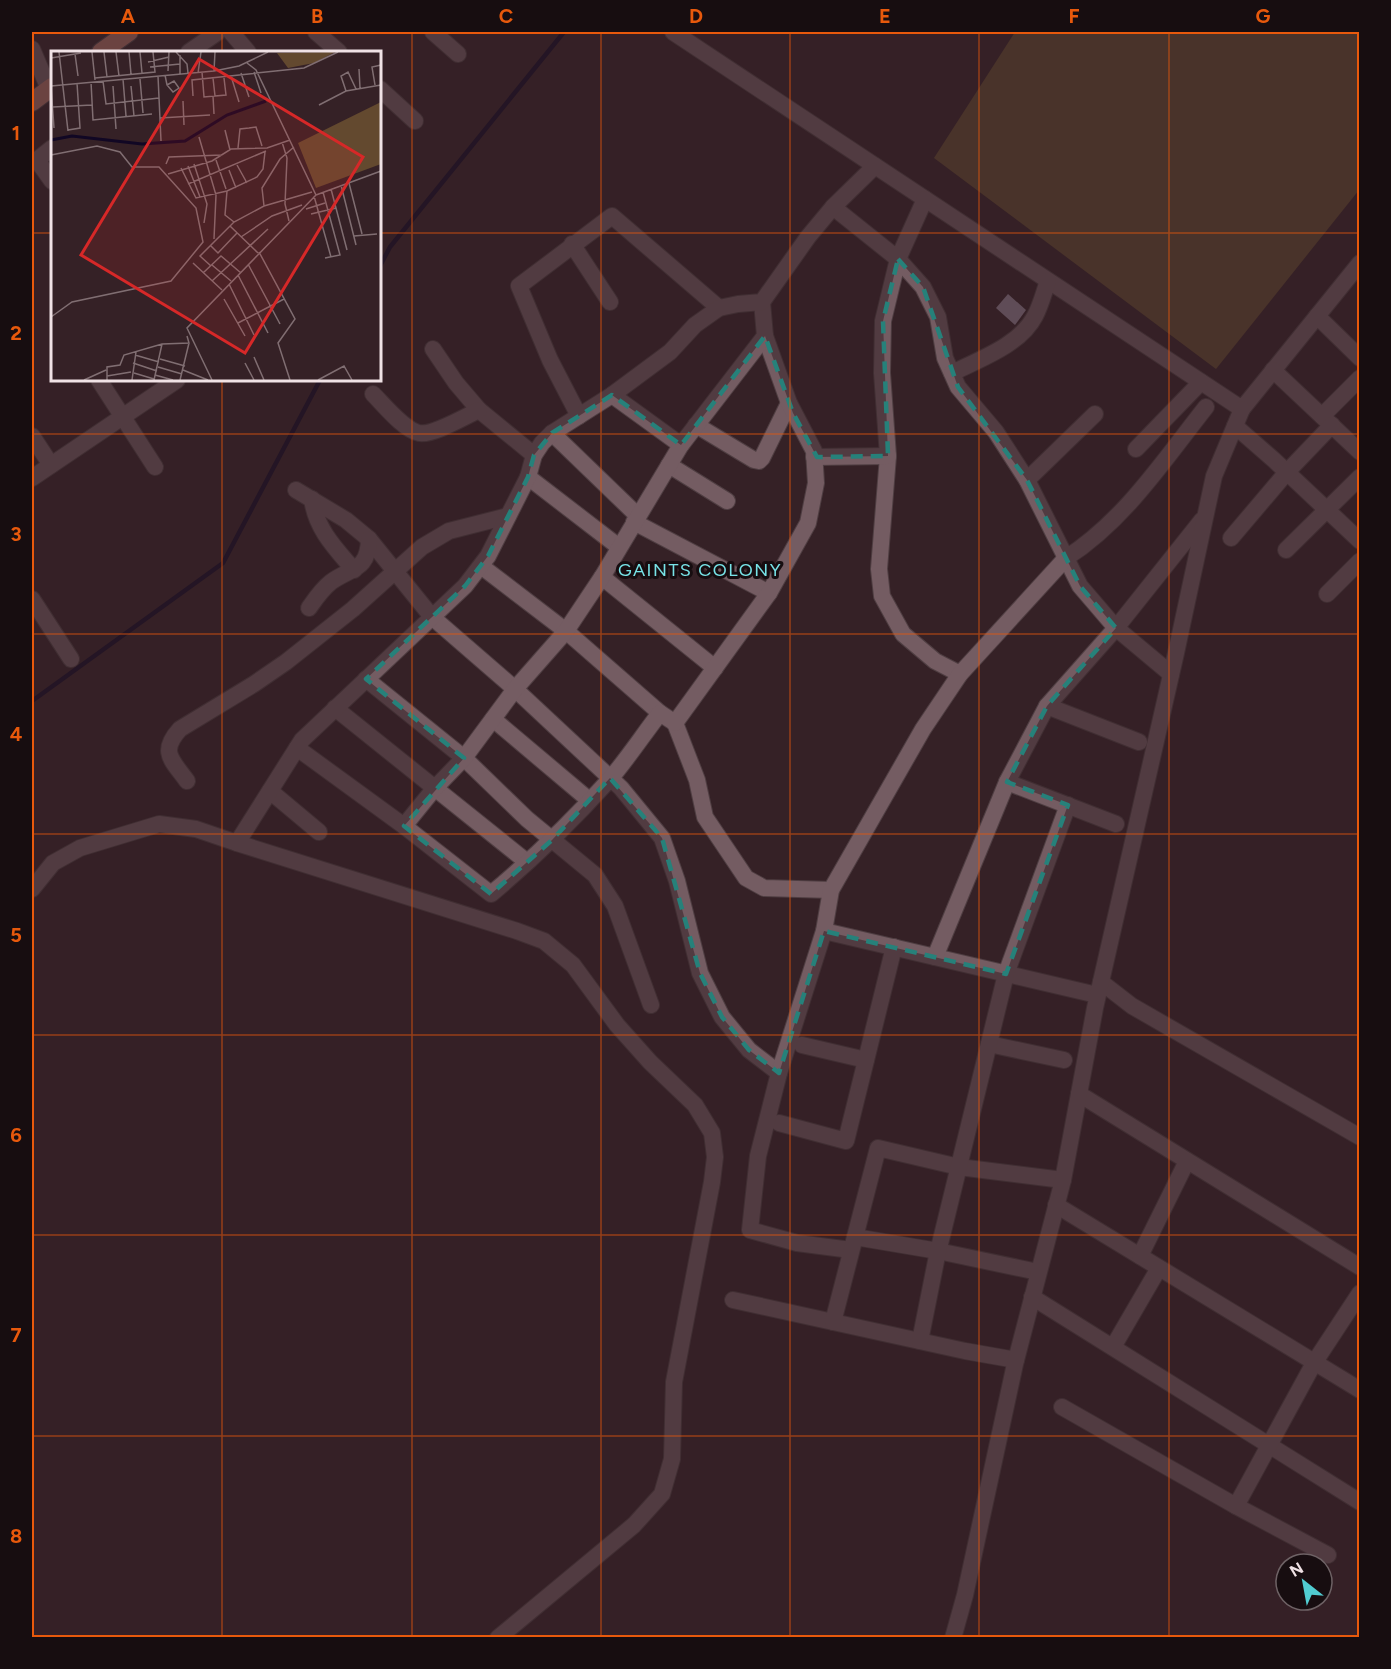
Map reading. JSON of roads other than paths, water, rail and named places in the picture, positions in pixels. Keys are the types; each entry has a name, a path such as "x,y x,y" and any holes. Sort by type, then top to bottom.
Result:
{"main road":[{"path":"101,51 129,32"},
{"path":"32,102 51,88"}],"street":[{"path":"190,51 218,32"},
{"path":"231,32 247,51"},
{"path":"316,32 338,51"},
{"path":"433,32 458,54"},
{"path":"673,32 1242,409"},
{"path":"32,49 51,88"},
{"path":"381,90 415,121"},
{"path":"51,149 37,160 51,180"},
{"path":"675,723 769,593 808,523 816,483 814,451 789,403 765,336 762,302 794,256 833,207 875,166"},
{"path":"925,199 898,259 883,321 882,373 888,456 879,569 882,596 903,634 935,661 960,674"},
{"path":"833,207 898,259 923,286 938,317 945,357 958,387 996,432 1027,480 1080,586 1116,628 1171,674"},
{"path":"579,416 550,360 519,286 572,244 612,216 719,308"},
{"path":"572,244 610,302"},
{"path":"953,1638 965,1595 1016,1360 1063,1179 1099,989 1214,476 1242,409 1359,263"},
{"path":"952,373 1019,336 1035,317 1048,281"},
{"path":"237,843 297,748 335,708 465,586 481,566 528,477 534,455 552,433 612,395 670,352 696,325 719,308 762,302"},
{"path":"1317,316 1359,358"},
{"path":"404,826 434,789 464,758 515,689 566,631 602,577 681,445 765,336"},
{"path":"433,349 456,383 479,410 534,455"},
{"path":"1273,370 1358,447"},
{"path":"1231,538 1287,472 1359,378"},
{"path":"100,381 155,467"},
{"path":"32,478 176,381"},
{"path":"1136,449 1201,382"},
{"path":"373,394 409,429 420,434 431,432 479,410"},
{"path":"612,395 681,445"},
{"path":"696,424 754,460 759,460 789,403"},
{"path":"1038,1272 938,1251 853,1244 797,1243 750,1230 758,1156 779,1073 824,931 831,890 923,729 960,674 1066,558 1088,544 1108,526 1206,407"},
{"path":"1027,480 1095,414"},
{"path":"1234,426 1287,472 1359,541"},
{"path":"552,433 636,519 769,593"},
{"path":"32,436 51,465"},
{"path":"814,457 888,456"},
{"path":"669,465 727,501"},
{"path":"528,477 619,547"},
{"path":"1286,550 1359,477"},
{"path":"296,490 346,520 369,539 432,617 515,689 621,788 662,838 677,881 700,974 722,1017 749,1050 779,1073"},
{"path":"312,499 321,529 354,570"},
{"path":"187,781 168,755 168,746 180,729 286,662 353,609 422,547 448,531 508,516"},
{"path":"935,957 1007,782 1047,706 1116,628 1205,517"},
{"path":"309,608 320,591 362,563 369,553 369,539"},
{"path":"1327,594 1359,561"},
{"path":"481,566 566,631 660,713 675,723 697,780 705,817 746,878 764,888 831,890"},
{"path":"602,577 715,668"},
{"path":"32,599 71,659"},
{"path":"366,679 464,758 527,819 595,875 615,906 651,1005"},
{"path":"1047,706 1139,742"},
{"path":"335,708 527,862"},
{"path":"297,748 404,826 491,894 552,840 590,800 660,713"},
{"path":"493,719 590,800"},
{"path":"1007,782 1116,824"},
{"path":"270,792 318,832"},
{"path":"920,1341 938,1251 1006,974 1068,806"},
{"path":"32,889 52,863 80,848 159,824 196,829 517,931 544,941 573,965 617,1025 650,1062 695,1105 712,1133 715,1157 675,1382 672,1459 662,1494 634,1525 498,1638"},
{"path":"824,931 1006,974 1099,989 1359,1137"},
{"path":"779,1123 846,1141 894,947"},
{"path":"989,1044 1064,1060"},
{"path":"802,1045 866,1059"},
{"path":"1079,1094 1359,1267"},
{"path":"833,1322 878,1148 959,1167 1063,1179"},
{"path":"1140,1256 1187,1161"},
{"path":"1056,1205 1359,1390"},
{"path":"1113,1347 1159,1268"},
{"path":"1236,1506 1314,1363 1359,1293"},
{"path":"1032,1297 1359,1502"},
{"path":"733,1300 1016,1360"},
{"path":"1062,1407 1236,1506 1322,1552"}],"waterway":[{"path":"381,264 390,247 564,32"},
{"path":"32,701 223,563 319,381"}],"district":[{"name":"GAINTS COLONY","path":"700,570"}]}
